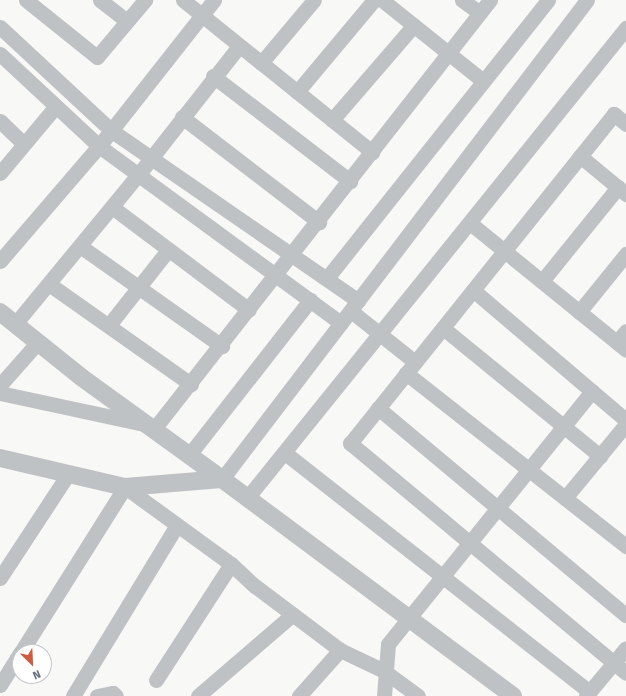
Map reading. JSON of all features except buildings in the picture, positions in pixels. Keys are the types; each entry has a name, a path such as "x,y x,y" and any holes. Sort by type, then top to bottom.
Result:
{"street":[{"path":"26,0 97,57 145,0"},
{"path":"100,0 127,21"},
{"path":"183,0 372,152"},
{"path":"0,261 112,131 214,0"},
{"path":"261,63 314,0"},
{"path":"297,92 374,0"},
{"path":"382,0 483,81"},
{"path":"462,0 480,14"},
{"path":"152,427 191,384 222,346 490,0"},
{"path":"326,278 548,0"},
{"path":"0,458 125,487 222,479 355,306 586,0"},
{"path":"332,120 414,25"},
{"path":"0,27 112,131 294,254 326,278 355,306 411,367 529,469 626,546"},
{"path":"247,498 285,453 626,28"},
{"path":"15,324 152,158 213,76 239,46"},
{"path":"0,54 99,146 341,324"},
{"path":"213,76 350,181"},
{"path":"0,173 56,106"},
{"path":"626,124 614,114 350,443 626,673"},
{"path":"182,117 319,222"},
{"path":"0,121 24,144"},
{"path":"542,282 622,191 580,156"},
{"path":"112,207 249,310"},
{"path":"470,223 579,312 623,341"},
{"path":"80,246 222,346"},
{"path":"109,325 168,250"},
{"path":"579,312 626,254"},
{"path":"49,284 191,384"},
{"path":"473,290 626,420"},
{"path":"189,455 310,300"},
{"path":"0,312 408,619 513,696"},
{"path":"443,328 600,456"},
{"path":"0,385 38,342"},
{"path":"384,696 384,671 388,644 592,391"},
{"path":"0,393 152,427"},
{"path":"378,408 626,616"},
{"path":"565,498 626,424"},
{"path":"285,453 442,576 588,694 626,648"},
{"path":"0,578 68,474"},
{"path":"125,487 231,564 340,650 384,671 418,696"},
{"path":"26,644 125,487"},
{"path":"73,696 177,524"},
{"path":"156,680 231,564"},
{"path":"198,696 293,614"},
{"path":"299,696 340,650"},
{"path":"0,685 12,666"},
{"path":"97,696 113,693 116,696"}]}
